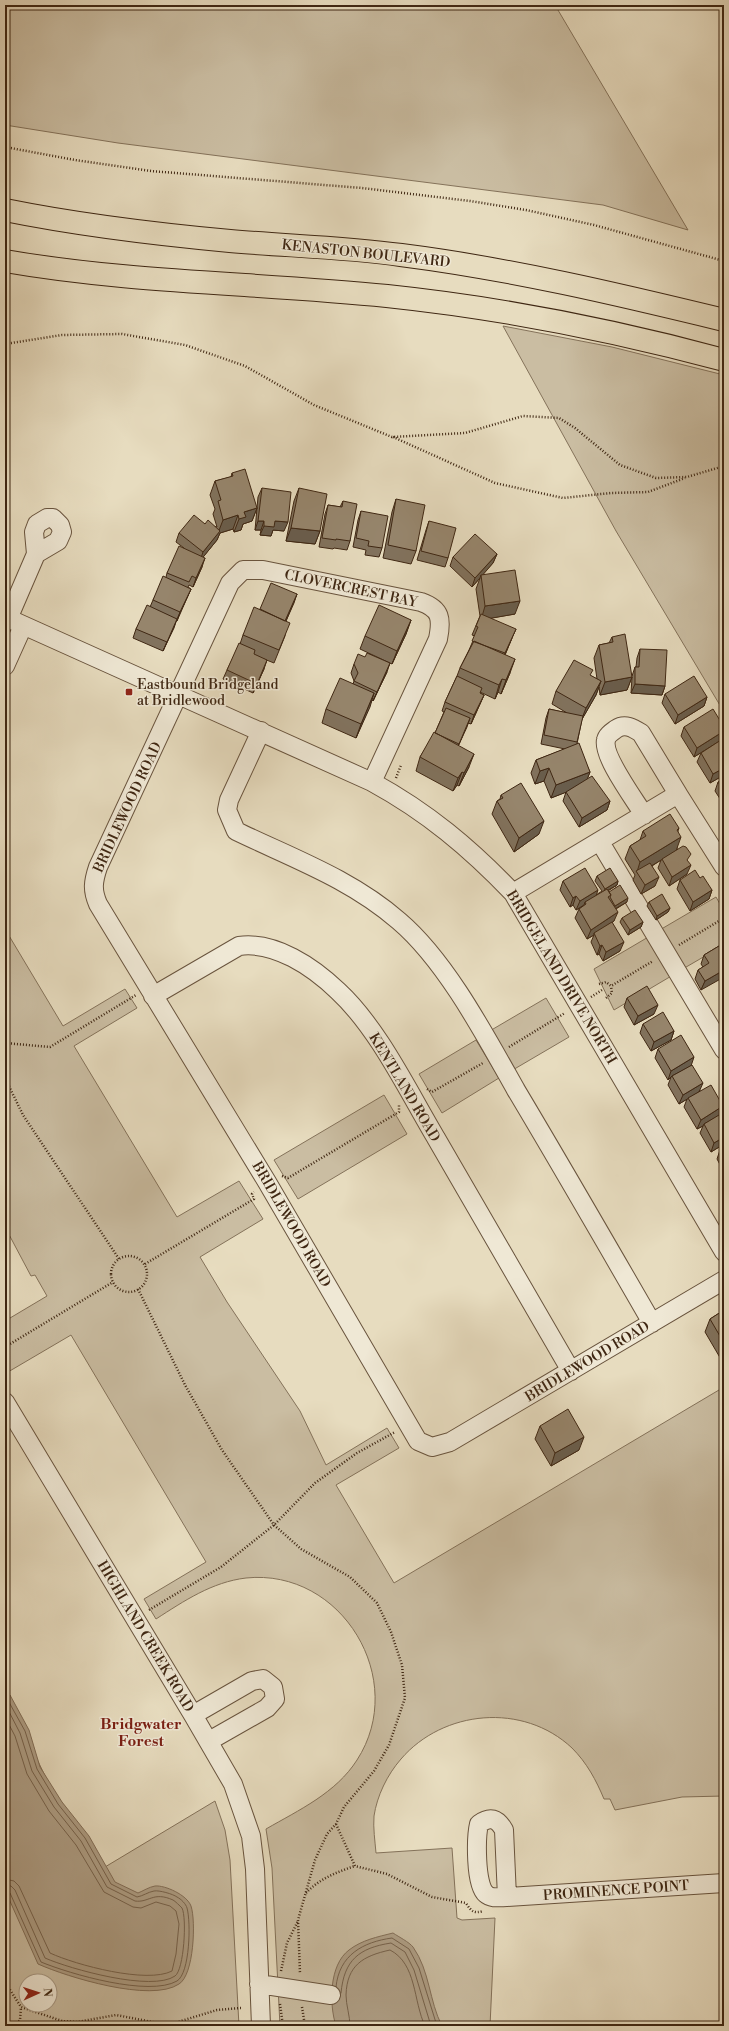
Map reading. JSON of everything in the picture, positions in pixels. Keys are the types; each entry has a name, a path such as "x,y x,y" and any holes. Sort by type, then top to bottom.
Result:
{"main road":[{"name":"KENASTON BOULEVARD","path":"5,210 58,220 166,235 399,254 468,264 603,290 724,320"},
{"path":"5,261 135,278 385,296 466,306 588,327 724,360"}],"street":[{"path":"5,666 12,620 36,554"},
{"name":"CLOVERCREST BAY","path":"178,695 230,583 243,570 263,570 421,602 433,606 439,616 440,627 438,639 372,782"},
{"name":"BRIDGELAND DRIVE NORTH","path":"12,620 372,782 428,816 482,861 513,893 580,1004 724,1252"},
{"name":"BRIDLEWOOD ROAD","path":"178,695 98,868 92,885 94,895 98,904 267,1182 418,1441 432,1447 450,1442 724,1280"},
{"path":"644,815 608,755 606,741 610,733 621,726 632,727 641,733 724,867"},
{"path":"261,731 229,800 227,810 236,831 339,879 366,895 400,922 426,947 447,976 492,1048 652,1323"},
{"path":"513,893 678,794"},
{"path":"600,842 724,1050"},
{"name":"KENTLAND ROAD","path":"151,991 239,946 250,945 283,954 321,976 338,991 373,1033 412,1096 571,1371"},
{"name":"HIGHLAND CREEK ROAD","path":"5,1402 194,1715 233,1784 251,1836 255,1869 261,2026"},
{"path":"194,1715 252,1681 263,1680 273,1687 275,1699 267,1708 209,1741"},
{"name":"PROMINENCE POINT","path":"507,1897 724,1883"},
{"path":"259,1984 331,1996"}],"path":[{"path":"5,147 75,160 152,171 370,189 470,200 526,210 594,225 724,261"},
{"path":"5,344 62,335 122,334 185,345 245,366 314,405 392,437 495,483 563,498 611,493 648,492 687,477 724,466"},
{"path":"392,437 465,433 523,416 559,418 575,428 620,465 656,478 687,477"},
{"path":"611,986 655,959 654,954 662,946 674,943 678,946 724,918"},
{"path":"600,984 606,982 611,986 612,993 606,998"},
{"path":"145,1264 254,1199 252,1194 256,1189 267,1182 281,1176 288,1178 399,1112 398,1107 401,1103 423,1089 429,1088 432,1092 486,1061 484,1056 492,1048 503,1044 508,1047 602,990"},
{"path":"5,1043 50,1047 151,991"},
{"path":"5,1078 23,1115 119,1259"},
{"path":"130,1255 141,1260 145,1264 147,1276 146,1281 138,1289 132,1291 122,1290 113,1282 111,1272 115,1262 119,1259 130,1255"},
{"path":"5,1347 113,1282"},
{"path":"138,1289 184,1385 222,1450 274,1525 301,1549 350,1577 377,1603 391,1632 402,1664 404,1698 389,1745 374,1771 344,1806 336,1824 327,1834 315,1860 298,1920 301,1990 305,2026"},
{"path":"144,1614 221,1567 274,1525 315,1483 357,1453 408,1424"},
{"path":"336,1824 355,1866"},
{"path":"306,1894 314,1884 338,1872 355,1866 387,1874 432,1897 466,1903 474,1913 483,1912 488,1906"},
{"path":"5,1982 18,2002"},
{"path":"39,2013 62,2021 77,2022 116,2015 168,2026 217,2010 241,2008"},
{"path":"15,2026 20,2020 21,2013"},
{"path":"74,2026 77,2022"}],"shaded area":[{"path":"5,5 555,5 688,230 603,205 118,143 5,125"},
{"path":"503,326 612,347 724,375 724,712 616,531"},
{"path":"716,897 724,911 724,945 681,970 658,931"},
{"path":"5,929 63,1026 125,989 137,1008 74,1046 177,1217 239,1181 263,1219 200,1257 227,1302 300,1411 326,1465 387,1428 399,1448 336,1485 394,1583 724,1387 724,1796 682,1797 615,1810 610,1799 604,1799 587,1766 572,1748 552,1733 531,1723 507,1718 484,1718 461,1722 439,1730 418,1743 401,1759 387,1779 380,1793 374,1816 376,1853 452,1848 457,1918 462,1920 495,1918 490,2026 280,2026 272,1868 266,1829 304,1808 328,1791 339,1782 357,1760 371,1729 375,1696 370,1665 357,1635 337,1610 311,1591 280,1580 246,1578 234,1580 199,1593 156,1619 144,1599 206,1562 71,1335 8,1372 5,1367 5,1321 47,1296 35,1275 31,1276 5,1227"},
{"path":"650,936 673,975 614,1010 594,969"},
{"path":"546,998 569,1037 511,1071 488,1032"},
{"path":"476,1040 499,1078 442,1113 419,1074"},
{"path":"384,1095 407,1134 298,1199 274,1160"},
{"path":"5,1693 48,1782 105,1867 215,1801 225,1830 230,1860 239,2026 5,2026"}],"water":[{"path":"5,1690 10,1695 29,1730 40,1767 62,1802 89,1836 115,1882 138,1893 155,1886 164,1887 185,1898 189,1902 193,1913 191,1959 184,1979 179,1984 166,1989 149,1991 130,1989 88,1981 38,1964 5,1890"},
{"path":"393,1933 411,1945 419,1956 434,2006 442,2026 336,2026 332,2007 332,1985 334,1975 342,1957 349,1950 359,1944 370,1939"}],"building":[{"path":"245,469 257,508 244,512 246,517 239,519 238,515 223,520 218,501 221,500 215,481 233,476 232,473"},
{"path":"262,488 291,492 288,522 275,521 274,527 264,526 264,521 258,521"},
{"path":"299,488 327,494 320,531 291,528"},
{"path":"396,499 425,505 416,551 388,545"},
{"path":"343,501 357,504 350,541 322,538 328,505 342,507"},
{"path":"361,511 388,516 382,548 368,546 369,541 356,538"},
{"path":"194,515 205,524 208,520 220,531 203,552 179,533"},
{"path":"429,521 456,528 448,558 421,551"},
{"path":"475,534 497,554 475,578 453,557"},
{"path":"179,546 205,558 196,578 192,576 189,582 167,573"},
{"path":"515,570 520,601 485,606 481,575"},
{"path":"163,576 191,589 180,612 153,600"},
{"path":"271,583 297,594 285,621 260,609"},
{"path":"147,605 177,619 167,642 136,629"},
{"path":"379,605 411,620 397,651 365,636"},
{"path":"254,607 290,623 279,650 243,635"},
{"path":"481,614 516,629 505,653 472,641 478,627 476,626"},
{"path":"625,634 632,677 605,682 599,645 613,642 612,637"},
{"path":"474,641 515,659 506,680 502,679 499,685 460,668"},
{"path":"239,643 255,650 254,654 267,660 257,684 227,670"},
{"path":"640,649 667,650 665,686 635,684 635,667 639,667"},
{"path":"367,653 390,663 377,692 354,681 358,673 354,664 358,654 365,657"},
{"path":"574,660 593,670 590,675 601,681 586,708 556,691"},
{"path":"457,676 482,688 480,693 484,695 474,715 445,702"},
{"path":"694,676 707,697 678,715 665,694"},
{"path":"340,678 374,693 361,724 326,709"},
{"path":"446,708 470,718 459,744 435,733"},
{"path":"549,709 583,716 577,742 544,735"},
{"path":"713,709 724,727 724,731 697,748 684,727"},
{"path":"434,732 474,754 464,773 462,772 458,778 420,757"},
{"path":"724,738 724,768 713,774 701,753"},
{"path":"579,743 590,772 556,785 549,768 540,771 536,760"},
{"path":"592,776 610,801 582,818 566,792"},
{"path":"724,778 724,791 718,782"},
{"path":"521,783 544,821 519,838 497,801 503,798 501,795"},
{"path":"670,814 679,828 677,830 681,837 640,862 630,846 646,836 643,831"},
{"path":"683,846 686,847 691,854 687,860 691,865 672,877 662,859"},
{"path":"650,863 659,877 645,885 636,871"},
{"path":"585,868 598,890 580,901 576,896 573,898 563,881"},
{"path":"610,868 618,881 605,889 597,876"},
{"path":"695,870 700,878 703,876 712,890 693,902 680,880"},
{"path":"620,885 628,898 615,906 609,892"},
{"path":"607,889 611,895 608,897 618,912 591,930 579,909 586,904 585,902"},
{"path":"662,894 670,908 657,916 649,902"},
{"path":"635,910 643,922 630,930 622,918"},
{"path":"612,922 624,942 606,952 602,945 600,946 594,933"},
{"path":"724,943 724,970 705,981 698,970 709,963 704,955"},
{"path":"647,986 658,1005 638,1016 627,998"},
{"path":"663,1012 674,1031 654,1042 643,1024"},
{"path":"681,1035 694,1057 671,1071 658,1049"},
{"path":"692,1065 703,1083 683,1095 672,1076"},
{"path":"711,1085 723,1106 701,1120 688,1098"},
{"path":"724,1112 724,1137 714,1143 704,1124"},
{"path":"724,1148 724,1157 720,1150"},
{"path":"724,1310 724,1343 710,1319"},
{"path":"568,1409 584,1437 555,1453 540,1426"}],"place":[{"name":"Eastbound Bridgeland at Bridlewood","path":"129,692"}],"district":[{"name":"Bridgwater Forest","path":"141,1732"}]}
